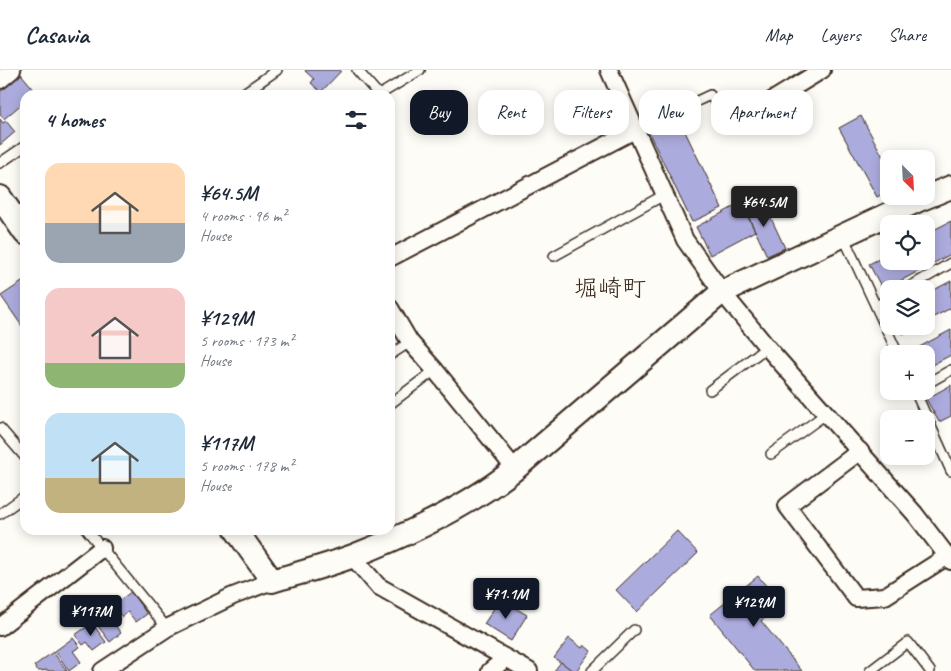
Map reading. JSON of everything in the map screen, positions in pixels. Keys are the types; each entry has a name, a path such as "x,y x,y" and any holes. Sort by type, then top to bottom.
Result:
{"street":[{"path":"0,80 12,70"},
{"path":"609,70 684,240 722,292 767,347 827,413 915,514 949,559 885,596 856,598 787,506 860,451"},
{"path":"786,90 813,72"},
{"path":"395,255 635,130"},
{"path":"102,671 167,628 233,596 272,581 352,556 438,519 492,487 515,469 722,292 919,200 951,187"},
{"path":"0,198 20,226"},
{"path":"395,316 410,342 515,469"},
{"path":"240,535 272,581"},
{"path":"0,627 102,548"},
{"path":"352,556 378,586 529,671"},
{"path":"490,671 505,659"}],"lane":[{"path":"248,90 277,70"},
{"path":"357,70 375,90"},
{"path":"387,90 420,70"},
{"path":"635,130 710,95 711,96"},
{"path":"0,163 20,149"},
{"path":"554,256 664,195"},
{"path":"843,236 894,345"},
{"path":"922,280 951,263"},
{"path":"876,306 880,304"},
{"path":"395,352 410,342"},
{"path":"710,390 767,347"},
{"path":"395,400 435,370"},
{"path":"935,379 951,370"},
{"path":"919,400 951,471"},
{"path":"771,454 827,413"},
{"path":"0,428 20,451"},
{"path":"0,514 20,500"},
{"path":"91,535 167,628"},
{"path":"592,671 634,630"},
{"path":"870,671 908,642 930,671"}],"building":[{"path":"305,71 341,71 323,90 319,90 311,83 314,79"},
{"path":"21,74 34,90 20,90 20,105 4,119 0,114 0,92"},
{"path":"861,116 880,151 880,196 877,197 839,128"},
{"path":"0,119 3,123 6,121 15,132 0,145"},
{"path":"650,135 687,135 722,208 692,222"},
{"path":"762,199 785,248 767,256 744,207"},
{"path":"741,203 755,231 710,255 696,227"},
{"path":"951,221 951,254 935,262 935,229"},
{"path":"880,258 880,270 921,270 902,280 880,280 880,284 869,264"},
{"path":"951,281 951,308 935,316 935,289"},
{"path":"20,283 20,323 1,296"},
{"path":"951,330 951,355 935,363 935,345 923,345"},
{"path":"951,385 951,416 939,422 935,415 935,410 932,410 927,400 935,400 935,394"},
{"path":"677,531 698,553 637,612 616,590"},
{"path":"758,576 782,605 761,621 802,671 755,671 710,615"},
{"path":"131,592 147,614 136,622 128,612 122,617 113,605"},
{"path":"500,599 527,615 511,641 484,624"},
{"path":"111,608 120,619 114,624 121,633 110,642 94,621"},
{"path":"92,623 106,642 94,651 87,642 83,645 75,635"},
{"path":"73,638 80,647 73,651 81,662 69,671 55,651"},
{"path":"569,638 582,648 584,645 591,651 576,671 573,671 554,658"},
{"path":"53,652 67,671 38,671 34,666"},
{"path":"561,662 573,671 554,671"}],"district":[{"name":"堀崎町","path":"610,288"}]}
